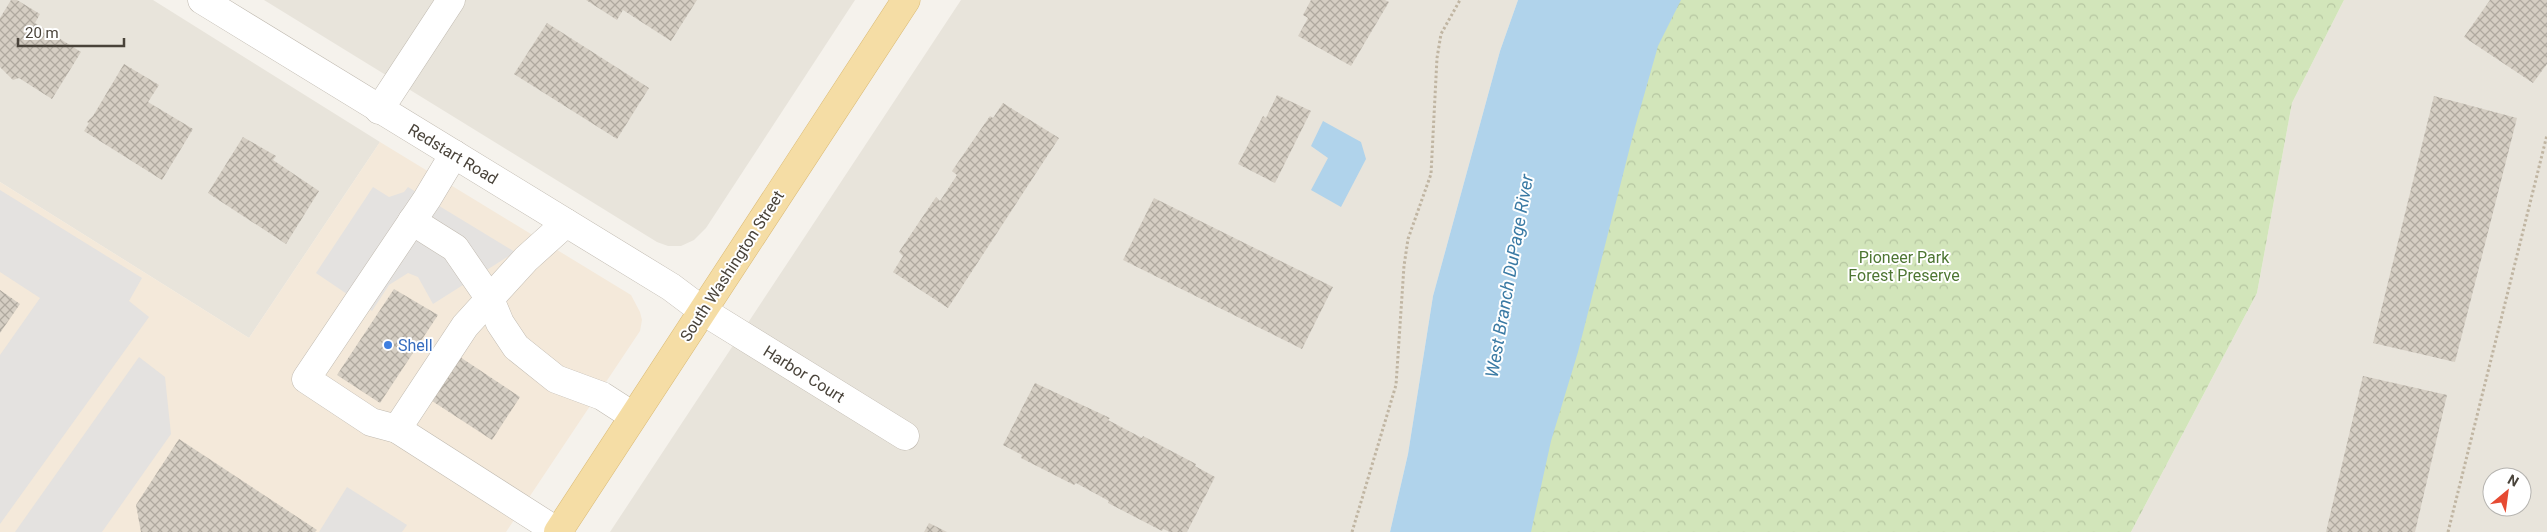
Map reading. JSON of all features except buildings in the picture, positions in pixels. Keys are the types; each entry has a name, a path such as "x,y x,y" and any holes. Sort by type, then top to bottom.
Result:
{"main road":[{"name":"South Washington Street","path":"558,532 906,0"}],"street":[{"name":"Redstart Road","path":"202,0 671,287 703,311"},
{"path":"379,110 451,0"},
{"path":"454,154 412,221 306,379 371,422 397,429 558,532"},
{"path":"412,221 455,248 490,299 500,323 516,347 541,369 556,378 602,396 633,416"},
{"path":"397,429 465,326 526,260 566,223"},
{"name":"Harbor Court","path":"703,311 905,436"}],"path":[{"path":"1352,532 1396,385 1404,266 1408,239 1432,174 1437,58 1441,34 1460,0"},
{"path":"2448,532 2547,136"}],"shaded area":[{"path":"0,0 153,0 380,142 249,338 0,182"},
{"path":"264,0 855,0 706,228 694,240 681,246 668,246 657,242"},
{"path":"961,0 1518,0 1500,51 1433,296 1408,454 1390,532 610,532"},
{"path":"2344,0 2547,0 2547,532 2131,532 2257,293 2292,103"},
{"path":"380,142 631,295 640,312 642,320 640,331 506,532 0,532 0,182 249,338"},
{"path":"373,187 389,197 404,192 408,187 515,252 433,304 418,277 408,273 389,285 372,311 316,273"},
{"path":"0,190 142,278 129,301 149,317 0,524 0,355 40,298 0,272"},
{"path":"139,357 165,377 171,434 102,532 15,532"},
{"path":"347,487 407,525 402,532 319,532"}],"green space":[{"name":"Pioneer Park Forest Preserve","path":"1593,0 2344,0 2292,103 2257,293 2131,532 1464,532"}],"water":[{"name":"West Branch DuPage River","path":"1518,0 1681,0 1658,46 1635,127 1578,352 1551,441 1531,532 1390,532 1408,454 1433,296 1500,51"},
{"path":"1323,121 1361,142 1366,159 1341,207 1311,190 1328,158 1311,146"}],"place":[{"name":"Shell","path":"388,345"}]}
